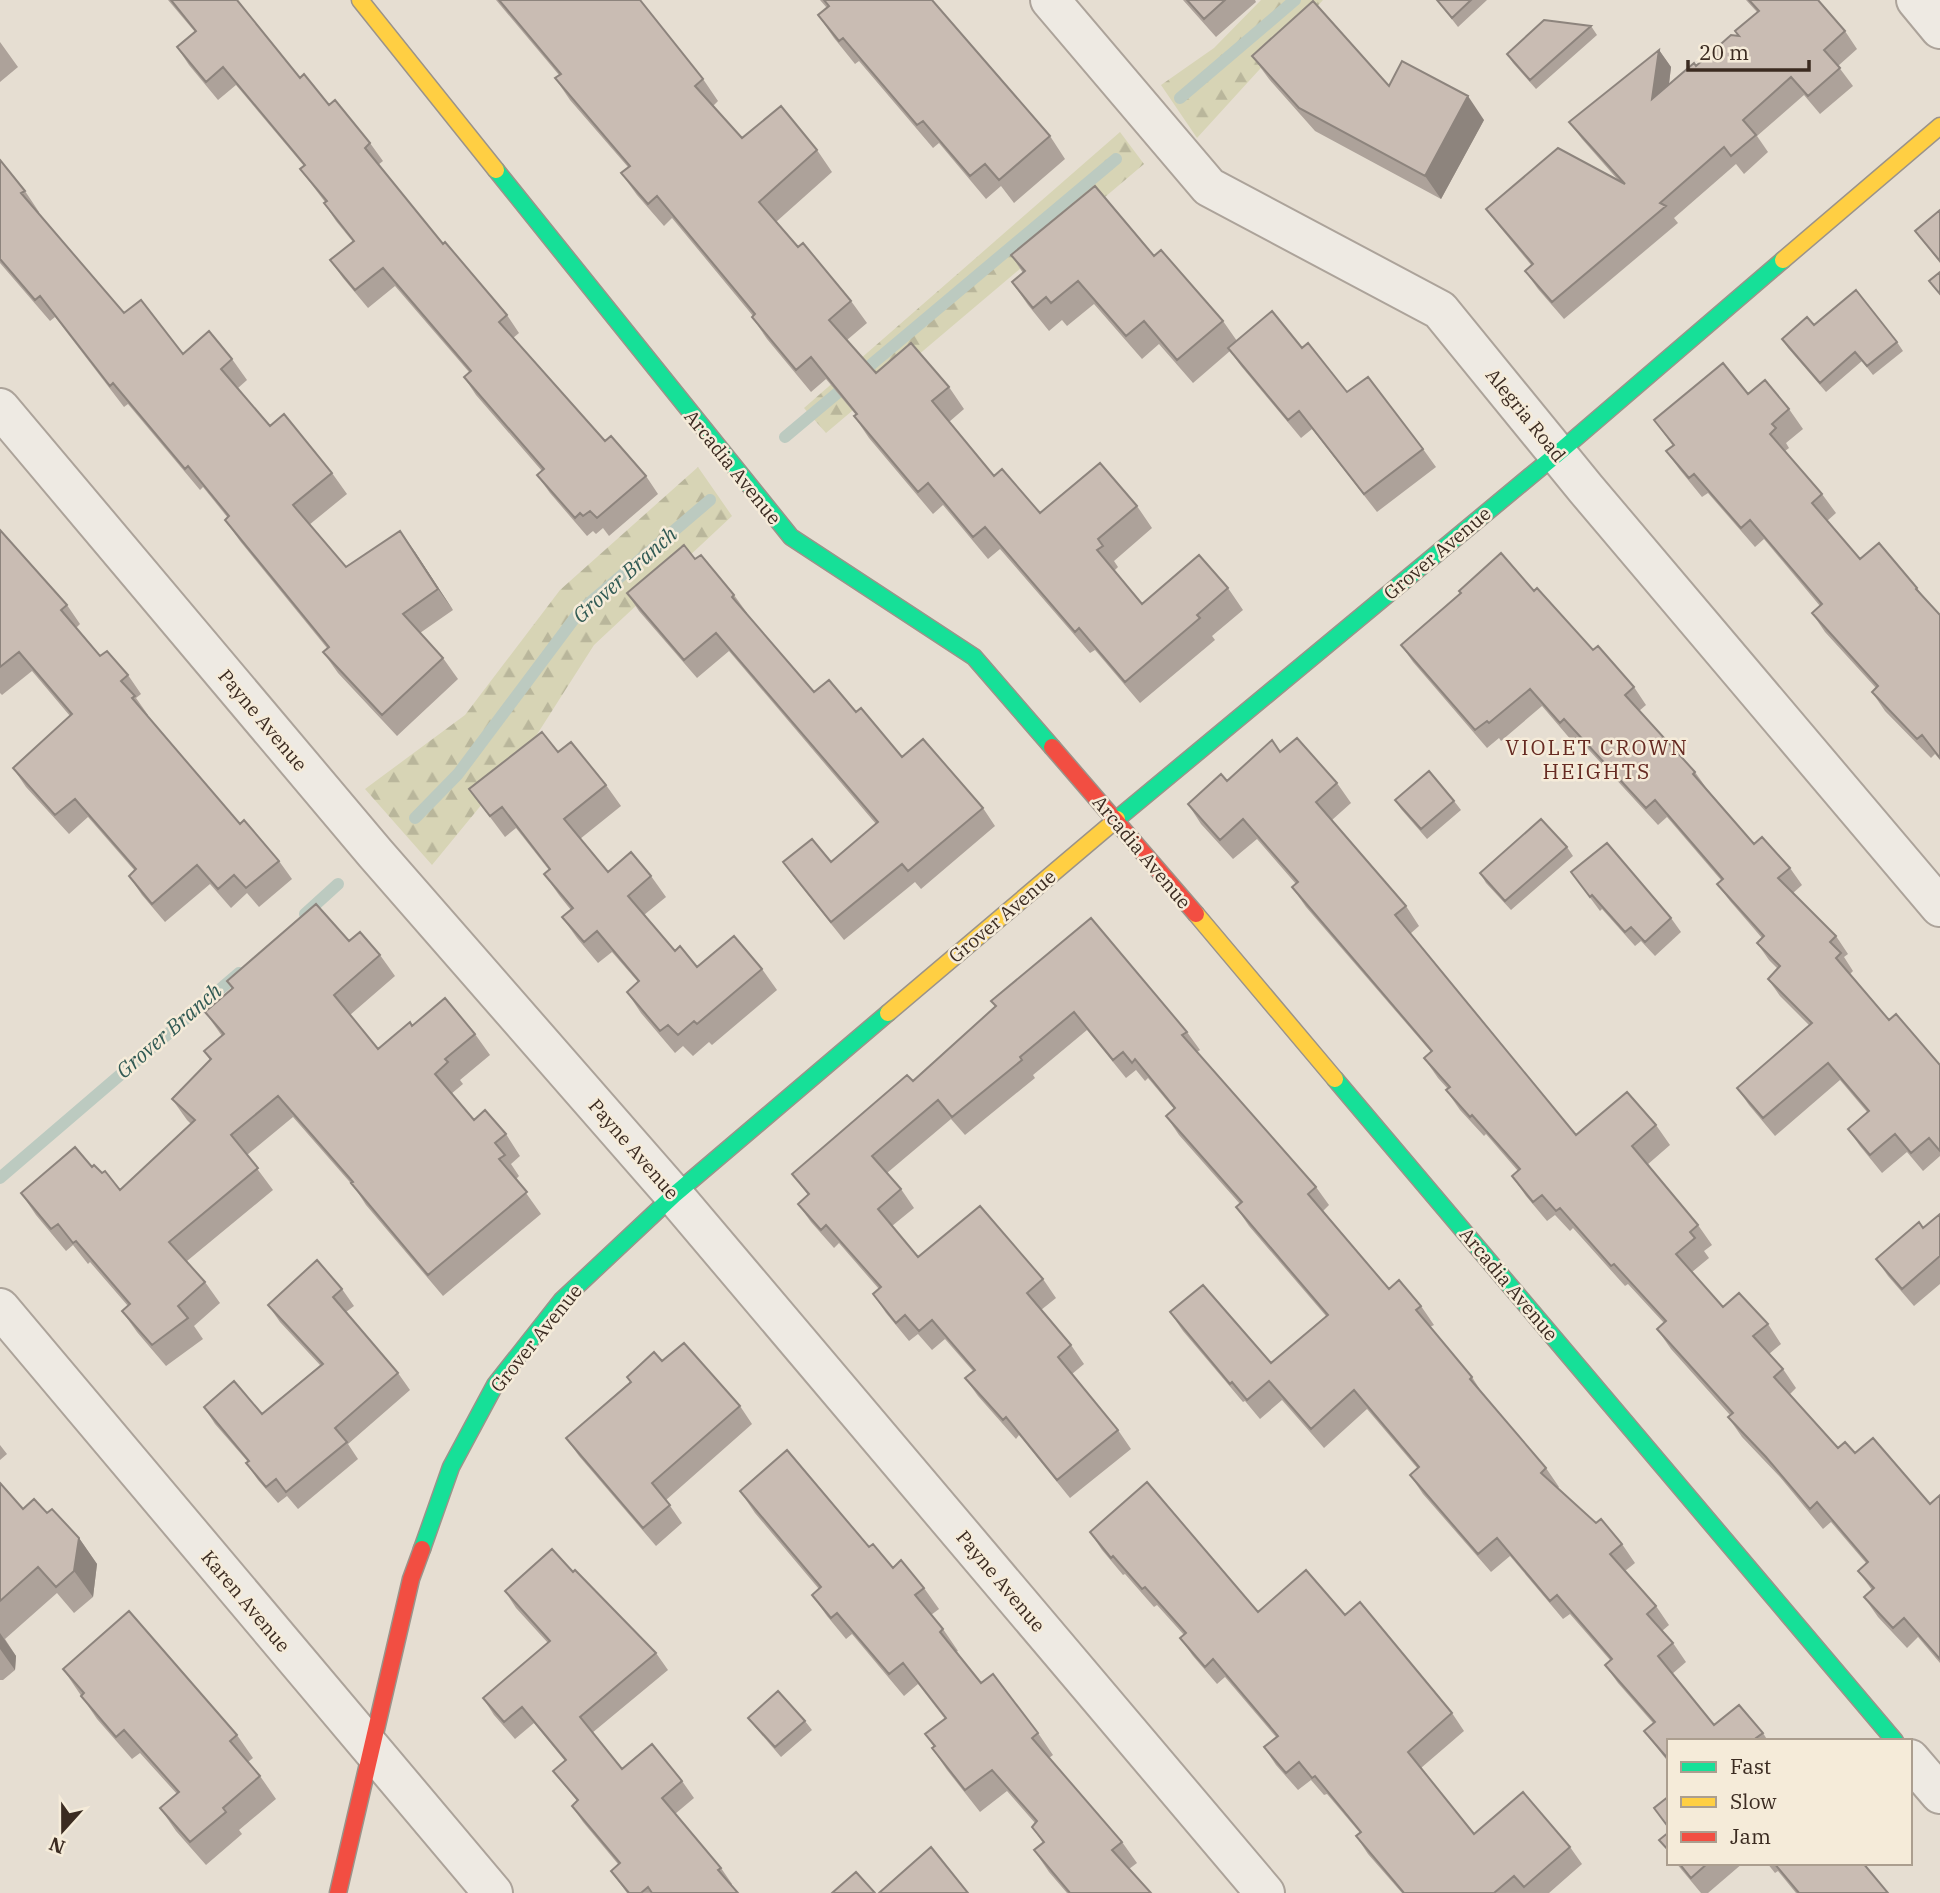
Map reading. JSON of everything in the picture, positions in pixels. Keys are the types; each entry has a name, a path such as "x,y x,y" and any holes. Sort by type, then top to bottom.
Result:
{"street":[{"name":"Arcadia Avenue","path":"360,0 790,537 974,657 1116,820 1893,1739"},
{"name":"Alegria Road","path":"1050,0 1209,187 1440,310 1557,454 1940,907"},
{"path":"1916,0 1940,29"},
{"name":"Grover Avenue","path":"338,1893 411,1578 451,1467 495,1385 562,1300 674,1195 1116,820 1557,454 1940,126"},
{"name":"Payne Avenue","path":"0,408 375,853 674,1195 1265,1893"},
{"name":"Karen Avenue","path":"0,1308 493,1893"},
{"path":"1912,1761 1940,1794"}],"green space":[{"path":"1261,0 1323,0 1197,138 1161,85 1214,48"},
{"path":"1120,132 1144,164 826,433 804,408"},
{"path":"698,467 732,516 594,645 529,747 432,865 365,789 465,715 560,590"}],"building":[{"path":"171,0 237,0 300,78 304,74 329,105 335,100 370,143 365,148 443,244 445,242 507,315 499,322 605,441 611,436 646,476 597,518 590,511 583,516 580,513 575,518 537,475 544,469 464,377 471,371 383,268 355,290 330,260 354,241 324,203 327,201 300,169 305,165 223,67 206,82 177,47 196,31"},
{"path":"499,0 640,0 703,79 695,86 742,138 781,106 817,150 759,202 798,247 803,243 851,301 829,320 876,373 911,343 949,387 932,401 994,476 1002,469 1040,513 1100,463 1137,506 1098,539 1103,546 1097,550 1142,604 1199,555 1228,588 1197,615 1200,618 1125,682 1079,628 1075,632 985,527 973,537 928,483 918,492 854,416 857,414 811,357 796,370 752,317 755,314 657,196 648,204 621,173 630,166 555,78 561,74"},
{"path":"824,0 932,0 1050,136 999,180 985,164 970,176 923,121 917,125 843,38 839,41 818,15 829,6"},
{"path":"1187,0 1225,0 1204,19"},
{"path":"1437,0 1471,0 1452,18"},
{"path":"1749,0 1818,0 1845,31 1824,50 1840,68 1808,96 1791,77 1743,120 1756,135 1731,156 1724,147 1660,203 1666,206 1552,302 1525,271 1533,264 1486,209 1558,148 1625,184 1569,122 1659,50 1652,99 1731,35 1739,36 1735,31 1759,11"},
{"path":"1313,1 1389,86 1402,61 1468,96 1425,176 1299,108 1252,56"},
{"path":"1544,20 1591,26 1530,80 1507,54"},
{"path":"0,160 25,191 21,193 124,313 141,300 183,354 209,331 232,359 221,369 270,426 284,414 332,473 293,505 346,567 400,531 438,589 403,614 443,658 382,715 323,652 329,647 225,520 229,516 188,466 185,469 113,383 110,386 40,296 35,300 0,259"},
{"path":"1095,186 1154,256 1161,250 1223,321 1177,360 1144,321 1126,336 1078,281 1051,303 1046,297 1033,308 1012,282 1025,271 1011,255"},
{"path":"1940,210 1940,261 1915,231"},
{"path":"1940,272 1940,294 1929,281"},
{"path":"1856,290 1897,342 1867,366 1855,352 1820,383 1782,339 1807,317 1814,325"},
{"path":"1272,311 1302,348 1308,343 1347,392 1368,377 1423,449 1364,494 1299,411 1288,420 1228,348"},
{"path":"1723,363 1748,394 1765,380 1789,409 1772,424 1776,428 1770,434 1822,494 1812,503 1860,559 1879,543 1940,615 1940,758 1922,735 1917,739 1872,692 1878,686 1812,613 1822,604 1750,520 1741,528 1694,474 1689,478 1666,451 1674,445 1654,420"},
{"path":"0,530 67,605 61,610 100,656 107,651 128,675 121,681 135,696 132,698 240,824 244,820 279,861 246,888 234,875 218,889 197,865 152,904 129,876 136,869 75,799 55,815 13,768 72,714 19,652 0,667"},
{"path":"684,545 695,559 701,555 734,595 732,597 814,692 829,680 856,712 861,708 902,757 923,739 983,808 908,871 902,864 831,922 783,862 812,839 831,862 878,822 716,633 684,660 627,593"},
{"path":"1501,553 1534,591 1537,588 1593,650 1598,646 1634,687 1625,695 1695,772 1693,774 1754,844 1762,837 1790,868 1778,878 1836,936 1830,942 1841,953 1836,958 1889,1020 1896,1014 1940,1065 1940,1151 1929,1138 1911,1153 1895,1134 1870,1155 1848,1129 1869,1111 1828,1063 1763,1118 1737,1088 1812,1023 1768,979 1780,966 1757,943 1764,936 1717,884 1723,879 1655,800 1646,808 1564,719 1560,723 1530,689 1489,723 1487,721 1475,730 1401,645 1461,593 1459,591"},
{"path":"542,732 558,752 571,742 606,785 564,819 608,872 631,852 651,876 628,896 675,951 680,946 697,967 734,936 762,969 697,1024 694,1021 678,1035 668,1025 660,1031 627,992 639,981 597,931 584,942 562,917 573,908 544,874 550,869 502,807 490,816 469,789"},
{"path":"1297,738 1337,783 1316,802 1406,906 1395,915 1576,1135 1627,1092 1656,1125 1632,1146 1698,1225 1690,1232 1695,1238 1676,1254 1723,1307 1739,1293 1768,1324 1753,1336 1783,1369 1774,1377 1838,1448 1845,1442 1855,1453 1873,1438 1930,1504 1940,1495 1940,1659 1904,1618 1893,1628 1864,1597 1874,1588 1858,1571 1868,1562 1817,1502 1810,1509 1728,1417 1733,1413 1657,1329 1666,1321 1614,1264 1611,1266 1560,1208 1556,1211 1542,1195 1533,1202 1512,1176 1520,1169 1446,1090 1450,1087 1424,1058 1432,1051 1292,887 1298,882 1243,819 1220,840 1188,804 1221,774 1227,781 1272,740 1280,752"},
{"path":"1429,771 1454,801 1421,829 1395,800"},
{"path":"1541,819 1567,847 1505,901 1480,873"},
{"path":"1607,843 1671,918 1645,942 1631,927 1625,932 1592,895 1590,897 1571,872"},
{"path":"316,904 349,941 360,932 380,955 334,995 378,1049 410,1022 412,1026 445,998 475,1034 445,1059 448,1062 435,1074 474,1120 485,1110 506,1134 495,1143 505,1155 499,1159 527,1192 428,1275 351,1183 353,1182 278,1096 231,1135 258,1168 169,1242 205,1282 178,1306 188,1318 152,1345 122,1311 130,1304 76,1241 73,1243 58,1224 51,1229 21,1193 75,1147 92,1167 94,1165 102,1173 105,1171 120,1190 195,1120 172,1099 211,1059 204,1051 224,1034 205,1012 233,988 227,981"},
{"path":"1091,918 1187,1032 1182,1035 1316,1187 1308,1194 1389,1289 1399,1280 1421,1306 1416,1310 1472,1377 1470,1379 1546,1468 1541,1473 1596,1523 1601,1519 1622,1544 1610,1554 1656,1606 1647,1614 1673,1643 1658,1656 1714,1725 1739,1705 1763,1733 1757,1739 1667,1739 1667,1758 1644,1731 1655,1722 1605,1665 1612,1659 1557,1595 1550,1601 1497,1538 1478,1554 1410,1475 1419,1467 1354,1390 1311,1429 1269,1381 1247,1400 1232,1382 1230,1384 1170,1312 1203,1285 1271,1363 1328,1315 1236,1207 1242,1202 1166,1116 1175,1108 1135,1059 1132,1063 1123,1052 1113,1060 1074,1012 1020,1057 1022,1060 952,1117 938,1100 872,1156 901,1189 878,1209 918,1257 980,1206 1043,1279 1027,1293 1071,1345 1058,1357 1118,1430 1057,1480 1006,1417 1003,1420 965,1378 975,1370 932,1320 919,1331 905,1315 896,1323 873,1294 881,1287 826,1225 821,1230 798,1204 809,1194 792,1174 907,1075 913,1081 996,1006 991,1001"},
{"path":"1940,1214 1940,1256 1902,1289 1876,1259 1919,1222 1923,1228"},
{"path":"317,1260 342,1289 333,1297 398,1373 335,1428 347,1442 286,1492 276,1479 266,1487 246,1463 249,1461 204,1407 234,1381 262,1414 323,1364 268,1305"},
{"path":"684,1343 740,1406 652,1483 670,1505 643,1528 566,1438 631,1382 627,1377 654,1352 662,1361"},
{"path":"787,1450 869,1547 873,1544 893,1568 901,1560 924,1588 915,1595 943,1629 940,1632 981,1683 993,1674 1038,1733 1032,1738 1122,1842 1112,1850 1151,1893 1070,1893 1034,1850 1044,1842 1032,1827 1037,1821 992,1770 965,1790 932,1748 935,1746 925,1734 946,1718 903,1663 889,1674 837,1613 831,1618 812,1595 821,1587 740,1491"},
{"path":"1147,1482 1258,1612 1306,1570 1345,1615 1360,1602 1452,1713 1408,1752 1474,1834 1523,1792 1570,1847 1524,1887 1514,1876 1494,1893 1404,1893 1356,1836 1361,1832 1315,1776 1312,1778 1299,1762 1286,1773 1264,1747 1278,1736 1213,1659 1205,1667 1180,1638 1186,1633 1145,1587 1142,1589 1113,1556 1111,1558 1090,1532"},
{"path":"0,1483 23,1509 34,1499 47,1513 52,1509 79,1538 74,1571 56,1587 38,1567 0,1601"},
{"path":"552,1549 656,1653 580,1717 622,1769 652,1744 682,1781 662,1798 721,1868 718,1870 738,1893 652,1893 648,1887 641,1893 629,1893 611,1871 620,1863 572,1806 578,1800 553,1771 566,1760 522,1707 504,1722 483,1698 550,1641 505,1591"},
{"path":"129,1611 237,1735 230,1741 260,1776 223,1808 226,1812 190,1842 160,1808 179,1792 124,1730 116,1737 81,1696 84,1693 63,1669"},
{"path":"778,1691 805,1721 775,1747 748,1718"},
{"path":"1667,1798 1667,1825 1654,1808"},
{"path":"1667,1834 1667,1849 1659,1840"},
{"path":"931,1847 968,1893 879,1893"},
{"path":"1681,1865 1706,1865 1691,1878"},
{"path":"1776,1865 1865,1865 1888,1893 1799,1893"},
{"path":"856,1872 875,1893 832,1893"}],"waterway":[{"name":"Grover Branch","path":"1180,98 1295,0"},
{"name":"Grover Branch","path":"785,437 1116,159"},
{"name":"Grover Branch","path":"415,818 458,774 580,611 710,500"},
{"name":"Grover Branch","path":"305,914 338,884"},
{"name":"Grover Branch","path":"0,1178 239,973"}],"traffic: fast":[{"path":"496,170 791,537 974,657 1052,747"},
{"path":"1117,819 1557,454 1783,260"},
{"path":"422,1549 451,1467 495,1385 562,1300 674,1195 888,1013"},
{"path":"1335,1079 1893,1739"}],"traffic: slow":[{"path":"360,0 496,170"},
{"path":"1783,260 1940,126"},
{"path":"888,1013 1117,819"},
{"path":"1196,914 1335,1079"}],"traffic: jam":[{"path":"1052,747 1196,914"},
{"path":"338,1893 411,1579 422,1549"}],"district":[{"name":"VIOLET CROWN HEIGHTS","path":"1597,760"}]}
